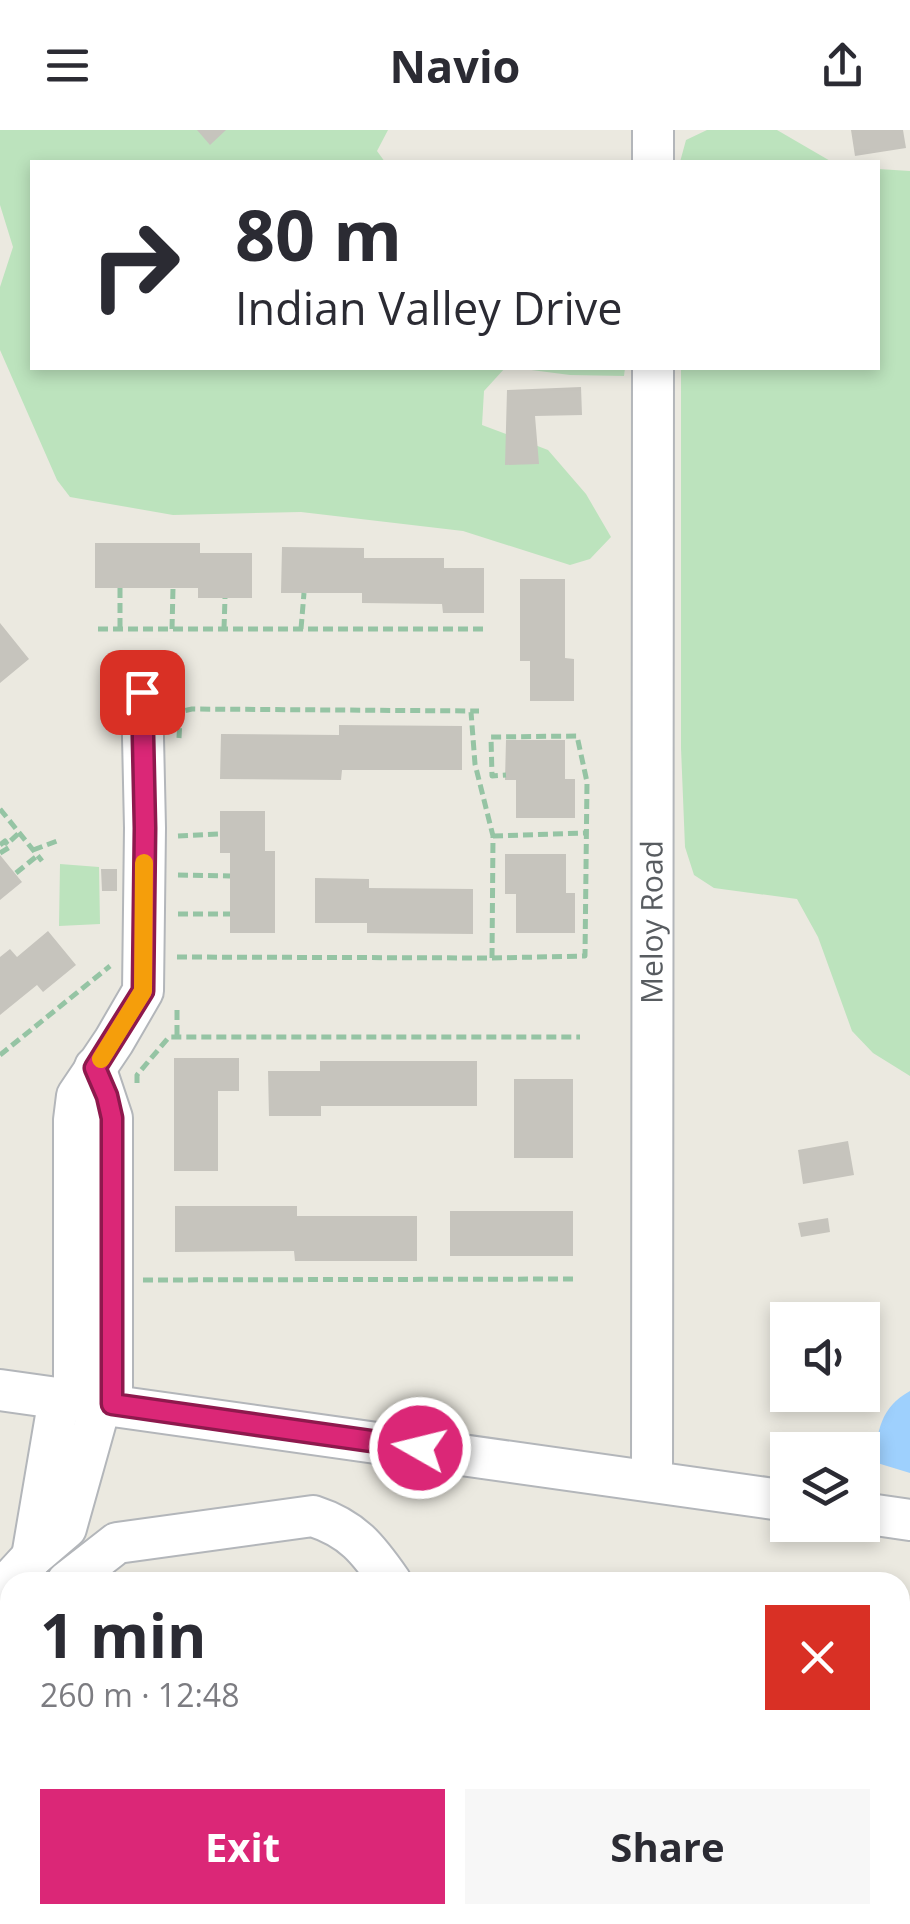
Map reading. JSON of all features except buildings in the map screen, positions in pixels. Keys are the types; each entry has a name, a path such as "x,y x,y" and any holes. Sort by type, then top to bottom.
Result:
{"street":[{"path":"653,130 653,160"},
{"name":"Meloy Road","path":"652,370 652,1480"},
{"path":"19,1572 66,1528 86,1401 74,1120 77,1096 143,991 142,692"},
{"path":"0,1390 770,1498"},
{"path":"880,1515 910,1520"},
{"path":"79,1572 117,1542 313,1516 333,1522 356,1537 383,1572"}],"path":[{"path":"120,588 120,630"},
{"path":"172,588 172,629"},
{"path":"302,629 304,593"},
{"path":"224,629 225,598"},
{"path":"98,630 485,629"},
{"path":"179,738 183,711 192,709 479,712"},
{"path":"471,712 475,764 492,836 492,958"},
{"path":"177,957 586,956 587,782 577,736 491,737 492,776 506,775"},
{"path":"0,810 37,856"},
{"path":"3,844 19,833"},
{"path":"492,836 586,833"},
{"path":"178,836 220,834"},
{"path":"16,874 57,842"},
{"path":"0,853 10,846 3,844"},
{"path":"178,875 230,876"},
{"path":"178,928 178,914 230,914"},
{"path":"177,942 177,969"},
{"path":"0,1055 121,956"},
{"path":"177,1010 177,1037"},
{"path":"136,1094 137,1075 169,1037 580,1037"},
{"path":"135,1280 575,1280"}],"green space":[{"path":"0,130 388,130 377,151 384,160 30,160 30,370 503,370 484,391 482,425 548,450 586,494 611,537 590,559 570,565 463,531 301,512 173,515 70,497 57,480 0,350 0,287 13,247 0,205"},
{"path":"707,130 777,130 829,160 681,160 686,140"},
{"path":"880,169 910,171 910,1076 873,1053 852,1031 818,937 797,899 714,888 694,875 685,847 681,748 681,370 880,370"},
{"path":"531,370 625,370 624,376"},
{"path":"60,864 99,867 100,924 59,926"}],"water":[{"path":"910,1391 910,1473 880,1464 879,1430 886,1412"}],"slow traffic":[{"path":"101,1059 143,991 144,863"}],"route":[{"path":"142,692 143,991 95,1068 112,1118 112,1404 420,1448"}]}
